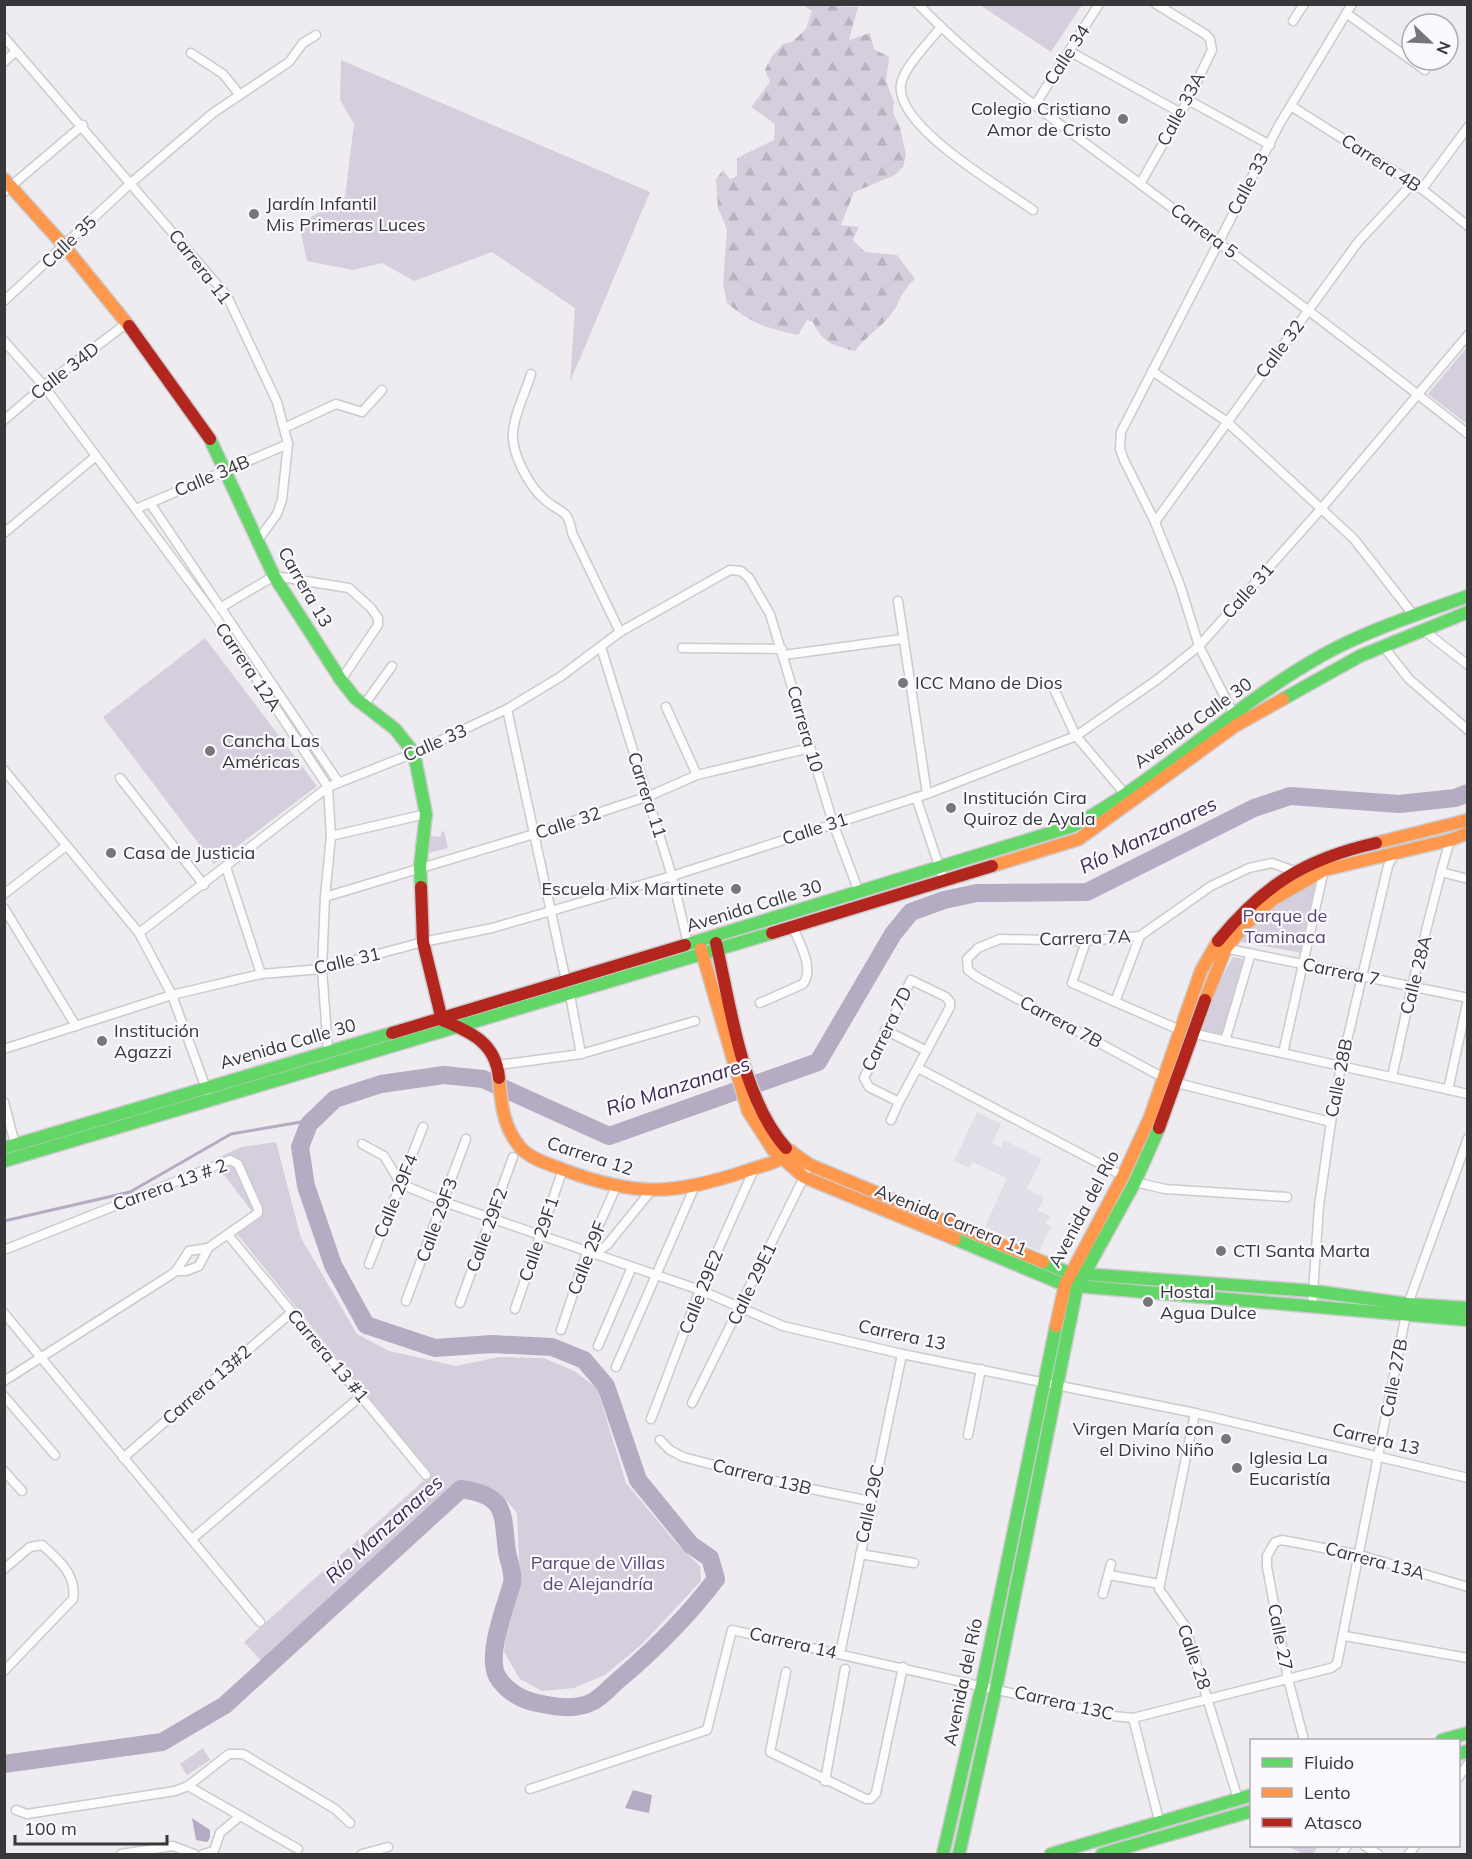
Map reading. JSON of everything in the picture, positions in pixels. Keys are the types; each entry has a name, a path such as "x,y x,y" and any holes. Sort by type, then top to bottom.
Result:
{"main road":[{"name":"Carrera 13","path":"7,186 65,247 127,323 204,428 226,469 274,576 341,680 364,705 394,729 414,753 426,814 420,867 423,942 442,1020"},
{"name":"Avenida Calle 30","path":"4,1161 570,994 697,947 715,936 1073,826 1100,812 1233,713 1321,656 1372,632 1467,596"},
{"name":"Avenida Calle 30","path":"10,1146 328,1050 442,1020 566,981 697,947 718,950 1079,839 1235,726 1329,672 1422,629 1467,612"},
{"name":"Avenida del Río","path":"943,1854 982,1685 1043,1381 1070,1282 1129,1179 1164,1078 1214,972 1221,946 1234,921 1261,895 1294,871 1346,850 1467,820"},
{"name":"Avenida del Río","path":"1221,946 1272,900 1324,870 1450,840 1467,833"},
{"name":"Avenida Carrera 11","path":"715,936 754,1108 784,1146 810,1165 1070,1282"},
{"name":"Avenida Carrera 11","path":"697,947 728,1047 773,1150 804,1177 1070,1282 1312,1306 1407,1309"},
{"path":"442,1020 463,1027 483,1038 499,1067"},
{"name":"Avenida del Río","path":"1070,1282 1083,1274 1177,1083 1186,1032"},
{"name":"Carrera 12","path":"499,1067 503,1111 518,1146 530,1155 563,1169 616,1187 650,1192 694,1188 782,1160"},
{"path":"782,1160 791,1151"},
{"name":"Avenida Carrera 11","path":"1083,1274 1313,1291 1465,1318"},
{"name":"Avenida del Río","path":"958,1854 996,1688 1057,1384 1070,1282"},
{"path":"1446,1739 1467,1733"},
{"path":"1051,1854 1160,1824 1250,1795"},
{"path":"1104,1854 1250,1811"}],"street":[{"name":"Carrera 5","path":"918,4 940,27 1035,105 1309,310 1467,434"},
{"name":"Calle 34","path":"1035,105 1099,4"},
{"name":"Calle 33A","path":"1140,184 1188,100 1212,50 1210,39 1205,34 1156,4"},
{"path":"1293,21 1304,4"},
{"name":"Calle 33","path":"1155,522 1124,460 1120,449 1121,432 1217,242 1291,106 1352,4"},
{"path":"1346,14 1400,52"},
{"path":"940,27 905,74 901,87 903,103 922,129 1033,210"},
{"name":"Calle 35","path":"4,301 132,183 213,113 240,94 266,80 289,62 303,43 316,36"},
{"name":"Carrera 11","path":"4,37 227,296 277,402 288,444 282,500 277,514 258,540"},
{"path":"1069,51 1180,113"},
{"path":"4,62 15,52"},
{"path":"191,53 223,74 240,94"},
{"path":"1188,100 1270,145"},
{"name":"Carrera 4B","path":"1291,106 1422,189 1467,226"},
{"path":"7,186 82,125"},
{"path":"1422,189 1467,127"},
{"name":"Calle 32","path":"1155,522 1226,421 1358,242 1413,183"},
{"name":"Calle 34D","path":"4,420 44,386 127,323"},
{"name":"Calle 31","path":"4,1049 172,995 261,974 322,969 423,942 492,928 672,876 927,794 1076,736 1158,679 1199,646 1321,509 1467,335"},
{"name":"Carrera 12A","path":"4,341 44,386 213,613 328,787"},
{"path":"1152,371 1226,421 1354,539 1415,617"},
{"path":"531,374 513,432 515,445 534,488 544,499 569,516 572,533 620,632"},
{"path":"284,428 336,404 362,412 382,390"},
{"name":"Calle 34B","path":"136,509 288,444"},
{"path":"4,533 96,456"},
{"path":"150,503 339,783"},
{"path":"1155,522 1180,585 1199,646 1233,713"},
{"name":"Calle 33","path":"140,933 328,787 414,753 507,709 560,677 620,632 730,570 741,571"},
{"name":"Carrera 10","path":"741,571 749,578 770,614 833,823 859,892"},
{"path":"220,608 274,576 349,588 378,618 378,625 341,680"},
{"path":"898,600 902,639 927,794"},
{"path":"1422,629 1467,665"},
{"path":"682,648 783,652 902,639"},
{"path":"1383,646 1409,679 1467,730"},
{"name":"Carrera 11","path":"601,647 672,876 697,947"},
{"path":"364,705 392,666"},
{"path":"1054,689 1076,736 1125,794"},
{"path":"666,707 697,775"},
{"path":"507,709 566,981"},
{"name":"Calle 32","path":"325,897 534,834 649,796 697,775 810,748"},
{"path":"6,775 140,933 172,995 209,1100"},
{"path":"120,778 204,885"},
{"path":"328,787 331,837 325,897 322,969 328,1050"},
{"path":"916,797 944,881"},
{"path":"331,837 426,814"},
{"name":"Calle 28A","path":"1392,1077 1412,986 1450,840"},
{"path":"4,894 66,846"},
{"name":"Calle 28B","path":"1312,1306 1319,1206 1330,1122 1361,976 1388,866 1394,854"},
{"name":"Carrera 7A","path":"967,958 978,948 1000,939 1086,941 1140,936 1210,886 1249,868 1272,863 1294,871"},
{"path":"226,867 261,974"},
{"path":"1283,1053 1324,870"},
{"path":"1441,872 1467,879"},
{"path":"4,908 76,1026"},
{"path":"760,1003 803,984 807,978 808,968 793,927"},
{"path":"1115,1002 1140,936"},
{"path":"1086,941 1072,977 1072,983 1186,1032 1467,1094"},
{"name":"Carrera 7","path":"1221,946 1467,998"},
{"path":"1225,1041 1251,953"},
{"name":"Carrera 7B","path":"967,958 968,970 977,977 1164,1078"},
{"name":"Carrera 7D","path":"915,981 950,1002 927,1051 900,1102 869,1087 864,1078 907,984 915,981"},
{"path":"570,994 581,1054"},
{"path":"1448,1089 1467,998"},
{"path":"499,1067 581,1054 695,1021"},
{"path":"885,1030 927,1051"},
{"path":"918,1068 1129,1179 1165,1189 1287,1197"},
{"path":"1177,1083 1330,1122"},
{"path":"4,1102 10,1146"},
{"path":"891,1120 900,1102"},
{"name":"Calle 29F4","path":"369,1264 423,1127"},
{"name":"Calle 27B","path":"1340,1660 1407,1309 1467,1138"},
{"name":"Calle 29F3","path":"406,1301 466,1139"},
{"path":"363,1144 384,1156 401,1185"},
{"name":"Calle 29F2","path":"460,1303 513,1157"},
{"name":"Carrera 13 # 2","path":"4,1250 230,1160 238,1164 258,1209 258,1213 229,1236 208,1248 189,1251 176,1270 4,1381"},
{"name":"Calle 29E1","path":"692,1403 810,1165"},
{"name":"Calle 29E2","path":"651,1419 700,1290 755,1167"},
{"name":"Calle 29F1","path":"515,1309 563,1169"},
{"name":"Carrera 13","path":"401,1185 654,1276 700,1290 783,1326 902,1354 1195,1413 1378,1459 1467,1478"},
{"name":"Calle 29F","path":"561,1330 616,1187"},
{"path":"616,1367 694,1188"},
{"path":"590,1253 607,1245 650,1192"},
{"name":"Carrera 13 #1","path":"229,1236 426,1475"},
{"path":"607,1245 608,1258"},
{"path":"176,1270 186,1271 199,1266 208,1248"},
{"path":"598,1346 632,1267"},
{"name":"Carrera 13#2","path":"123,1458 292,1312"},
{"path":"4,1313 260,1622"},
{"name":"Calle 29C","path":"840,1654 902,1354"},
{"path":"968,1434 981,1370"},
{"path":"4,1396 55,1455"},
{"path":"192,1539 361,1396"},
{"path":"1108,1575 1160,1584 1195,1413"},
{"name":"Carrera 13B","path":"660,1440 670,1450 683,1457 787,1484 870,1501"},
{"path":"4,1471 22,1491"},
{"name":"Carrera 13A","path":"1282,1540 1360,1555 1467,1587"},
{"name":"Calle 27","path":"1282,1540 1275,1542 1271,1548 1267,1567 1288,1679 1304,1739"},
{"path":"4,1569 30,1547 42,1545 61,1561 75,1589 73,1599 4,1671"},
{"path":"860,1554 914,1563"},
{"path":"1103,1594 1111,1564"},
{"name":"Calle 28","path":"1160,1584 1159,1589 1185,1626 1239,1799"},
{"name":"Carrera 14","path":"530,1789 707,1730 711,1723 729,1634 732,1630 996,1688"},
{"path":"1344,1636 1467,1658"},
{"name":"Carrera 13C","path":"996,1688 1113,1716 1133,1718 1331,1668 1340,1660"},
{"path":"786,1672 770,1752 825,1781 866,1799 871,1799 876,1793 903,1667"},
{"path":"825,1781 845,1669"},
{"path":"1133,1718 1160,1824"},
{"path":"16,1810 27,1814 168,1793 188,1786 229,1754 243,1754 335,1809 350,1823"},
{"path":"188,1786 298,1849"},
{"path":"204,1854 215,1853 220,1833 240,1816"},
{"path":"1101,1840 1104,1854"},
{"path":"121,1854 150,1852 173,1846 194,1854"},
{"path":"362,1854 388,1847"}],"shaded area":[{"path":"977,1112 1001,1124 992,1143 1001,1147 1004,1140 1042,1159 1027,1189 1044,1198 1038,1210 1050,1216 1046,1224 1051,1226 1039,1251 985,1227 1007,1178 972,1162 969,1168 954,1161"},
{"path":"633,1790 652,1795 649,1813 625,1808"},
{"path":"192,1818 210,1830 210,1838 207,1842 196,1840"}],"green space":[{"path":"803,5 858,7 849,40 870,33 874,49 889,57 886,81 894,102 893,113 900,128 906,155 903,167 895,175 854,192 841,225 859,227 853,240 865,252 897,255 915,279 907,287 889,317 855,351 825,339 813,322 807,320 798,335 752,321 727,303 723,284 727,229 718,208 716,179 723,170 730,179 737,176 737,158 774,140 775,124 751,107 770,82 765,70 772,56 783,44 792,42 806,29 812,11"},
{"path":"980,5 1082,5 1051,52"},
{"path":"341,60 650,192 570,382 575,308 492,252 414,281 382,263 353,270 307,261 299,224 345,197 354,124 340,100"},
{"path":"1467,347 1467,424 1428,394"},
{"name":"Cancha Las Américas","path":"205,638 317,786 214,864 103,717"},
{"path":"444,831 448,848 429,853 430,836 441,837 441,832"},
{"name":"Parque de Taminaca","path":"1319,876 1302,953 1241,942 1266,912"},
{"path":"1233,957 1246,960 1223,1037 1202,1031 1215,991"},
{"name":"Parque de Villas de Alejandría","path":"276,1142 301,1238 357,1334 389,1351 456,1366 499,1357 544,1358 574,1371 597,1388 626,1483 678,1545 700,1566 701,1581 642,1644 605,1675 574,1688 542,1691 520,1679 504,1652 506,1625 520,1580 517,1513 507,1501 461,1482 264,1664 244,1642 431,1474 237,1234 256,1217 213,1160 241,1147"},
{"path":"203,1748 210,1760 187,1775 180,1764"},
{"path":"1289,1847 1317,1847 1313,1854 1303,1854"}],"waterway":[{"name":"Río Manzanares","path":"4,1764 162,1742 225,1705 461,1489 487,1496 500,1508 503,1517 512,1583 495,1643 494,1666 504,1686 531,1702 566,1707 580,1706 594,1701 660,1643 716,1579 710,1558 691,1545 638,1480 606,1386 584,1360 552,1347 492,1344 435,1348 366,1325 333,1265 306,1186 300,1147 309,1124 335,1099 381,1084 444,1075 483,1079 609,1136 818,1062 893,934 911,912 944,900 977,893 1087,892 1254,808 1290,796 1399,804 1455,798 1468,793"},
{"path":"4,1221 130,1192 231,1134 301,1122 309,1124"}],"traffic: fast":[{"path":"210,439 274,576 341,680 355,698 395,729 414,753 426,814 420,867 421,887"},
{"path":"685,945 1073,826 1136,787 1289,675 1321,656 1375,630 1468,596"},
{"path":"1283,699 1360,656 1468,612"},
{"path":"4,1161 772,933"},
{"path":"4,1148 392,1033"},
{"path":"959,1854 996,1688 1077,1287 1135,1182 1159,1128"},
{"path":"955,1239 1065,1285 1468,1320"},
{"path":"1043,1262 1069,1273 1313,1291 1408,1304 1468,1308"},
{"path":"943,1854 982,1685 1056,1326"},
{"path":"1446,1739 1468,1733"},
{"path":"1460,1753 1468,1751"},
{"path":"1051,1854 1250,1796"},
{"path":"1102,1854 1250,1812"}],"traffic: slow":[{"path":"4,179 65,247 129,326"},
{"path":"992,866 1079,839 1235,726 1283,699"},
{"path":"1376,843 1468,820"},
{"path":"1205,1000 1226,948 1246,924 1272,900 1324,870 1450,840 1468,833"},
{"path":"1056,1326 1065,1285 1123,1176 1150,1117 1201,971 1218,941"},
{"path":"701,949 748,1111 773,1150 804,1177 955,1239"},
{"path":"499,1078 506,1123 514,1139 524,1151 546,1163 613,1185 655,1190 697,1185 770,1164 791,1151"},
{"path":"786,1148 810,1165 1043,1262"}],"traffic: jam":[{"path":"129,326 210,439"},
{"path":"1218,941 1252,904 1288,877 1328,857 1376,843"},
{"path":"772,933 992,866"},
{"path":"421,887 423,942 442,1020 472,1034 487,1047 497,1066 499,1078"},
{"path":"716,943 733,1023 748,1078 771,1127 786,1148"},
{"path":"392,1033 685,945"},
{"path":"1159,1128 1205,1000"}],"place":[{"name":"Colegio Cristiano Amor de Cristo","path":"1123,119"},
{"name":"Jardín Infantil Mis Primeras Luces","path":"254,214"},
{"name":"ICC Mano de Dios","path":"903,683"},
{"name":"Cancha Las Américas","path":"210,751"},
{"name":"Institución Cira Quiroz de Ayala","path":"951,808"},
{"name":"Casa de Justicia","path":"111,853"},
{"name":"Escuela Mix Martinete","path":"736,889"},
{"name":"Institución Agazzi","path":"102,1041"},
{"name":"CTI Santa Marta","path":"1221,1251"},
{"name":"Hostal Agua Dulce","path":"1148,1302"},
{"name":"Virgen María con el Divino Niño","path":"1226,1439"},
{"name":"Iglesia La Eucaristía","path":"1237,1468"}]}
